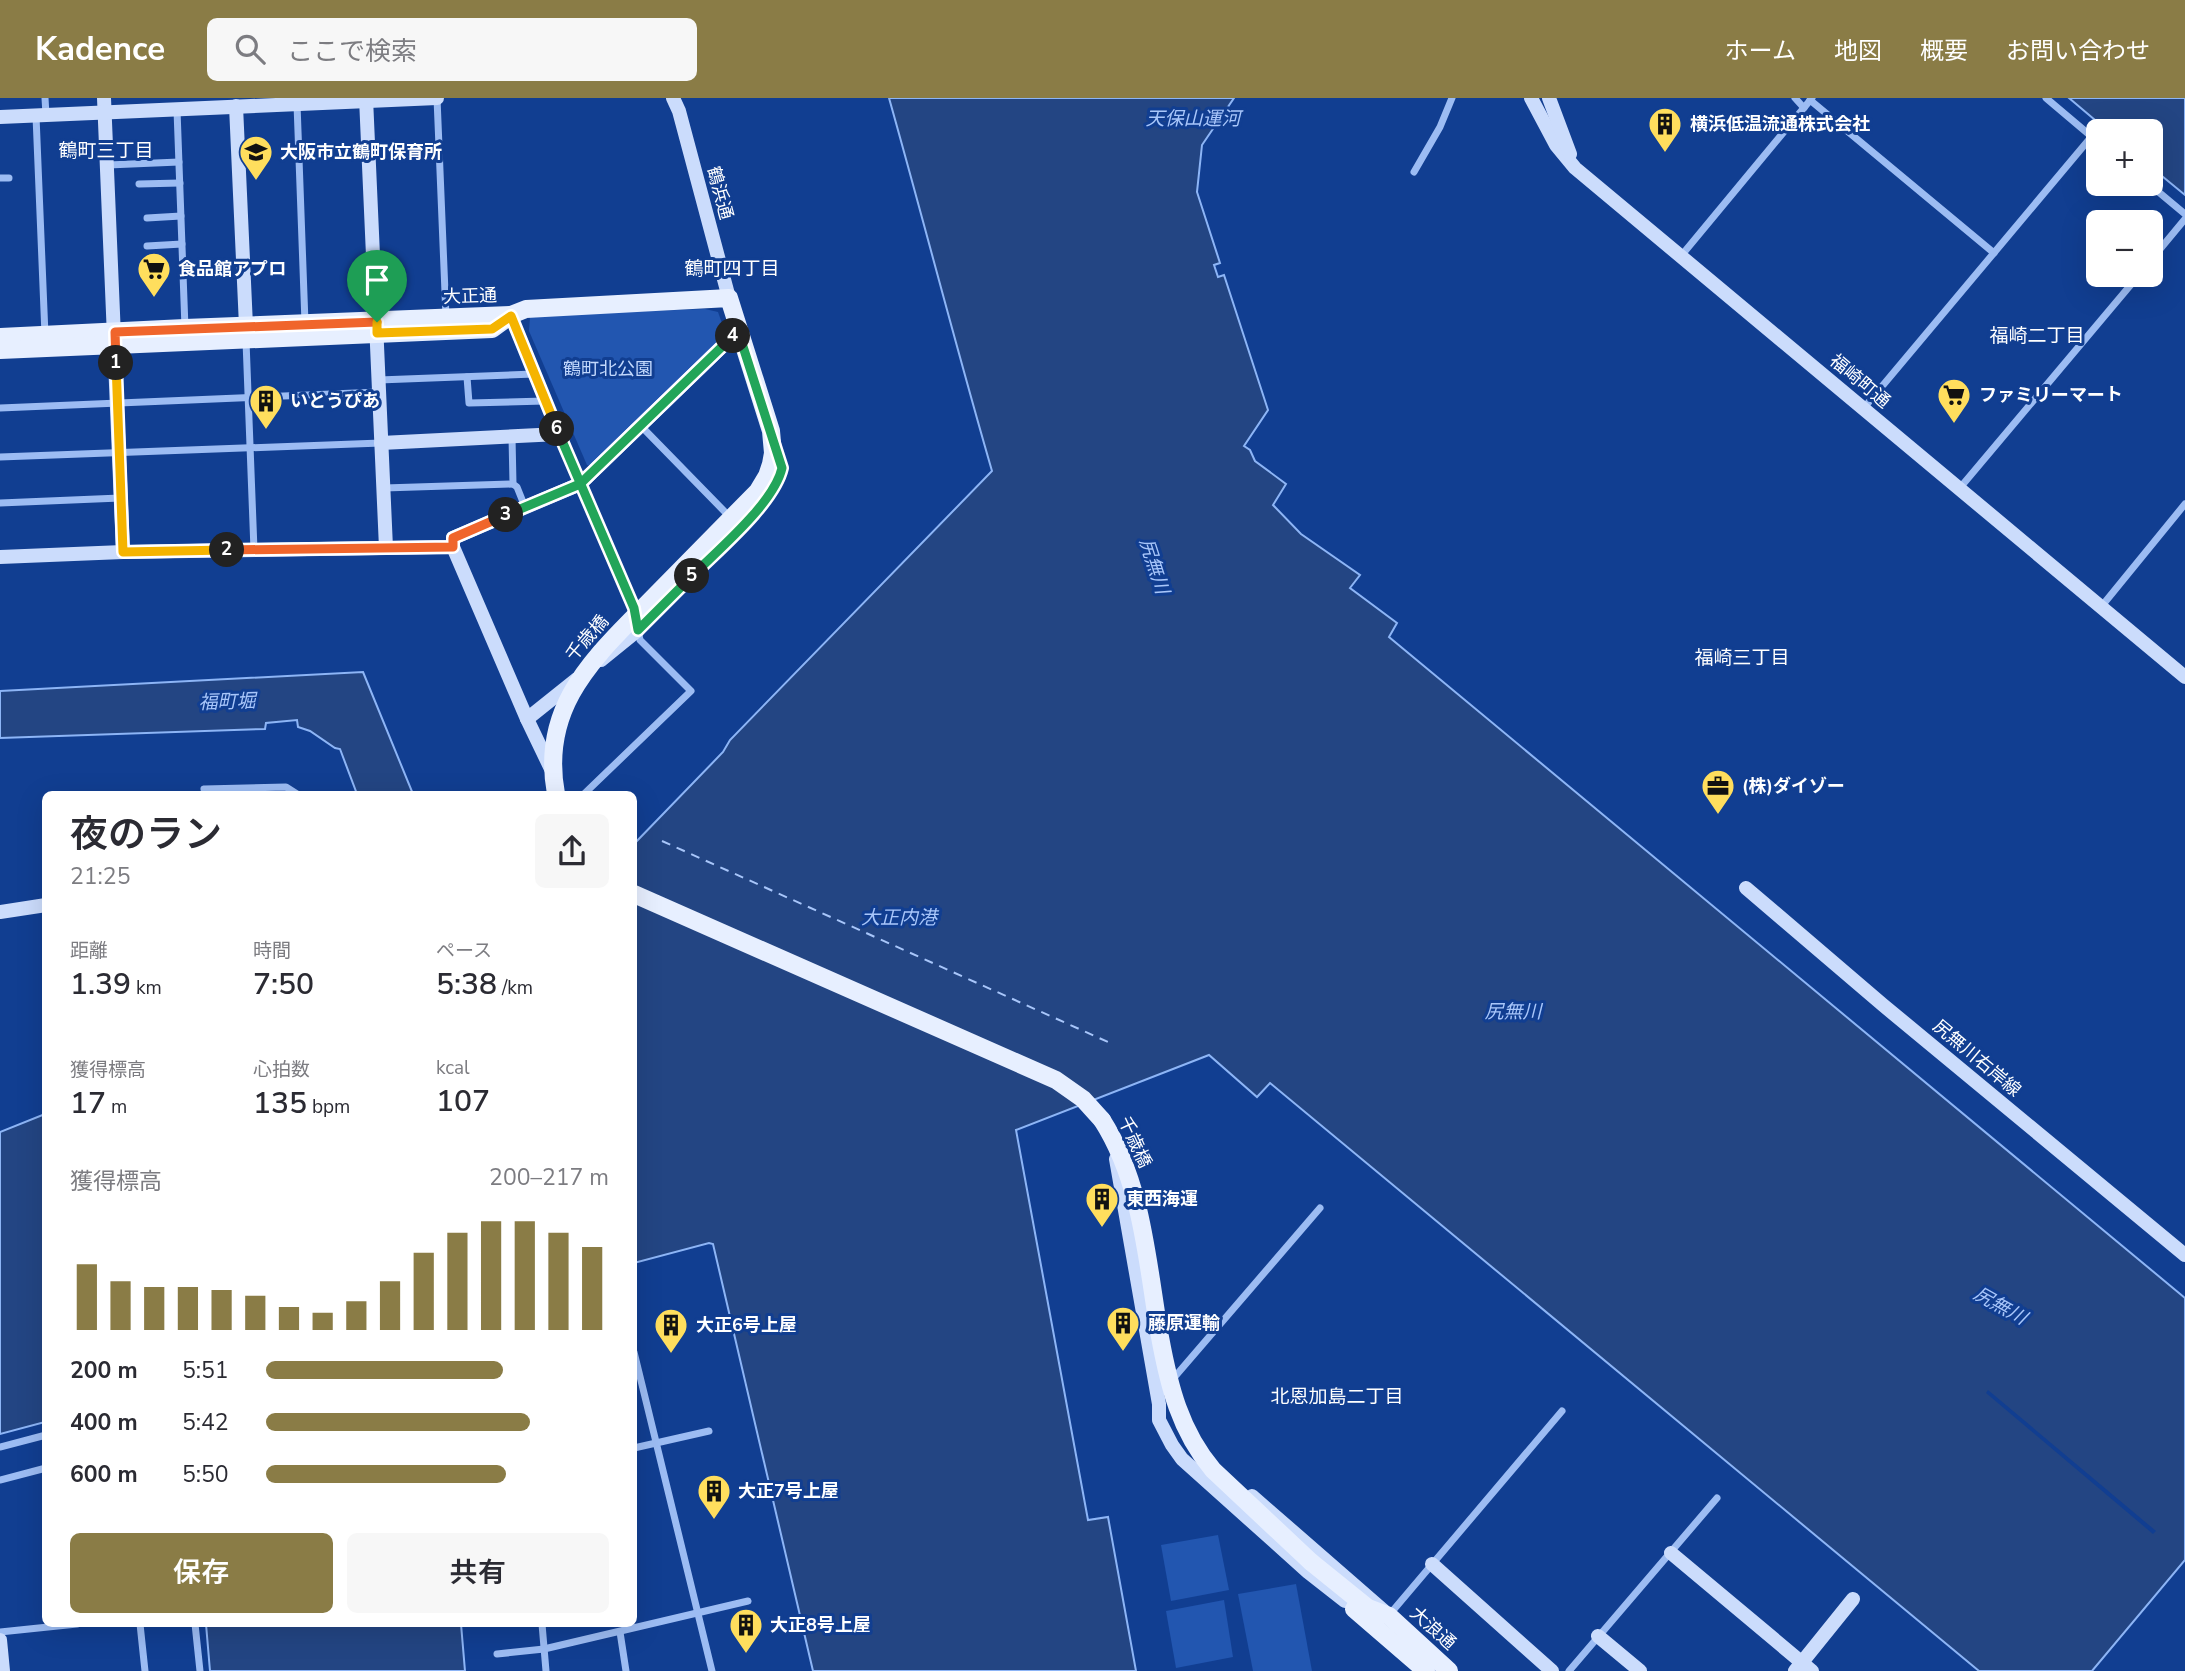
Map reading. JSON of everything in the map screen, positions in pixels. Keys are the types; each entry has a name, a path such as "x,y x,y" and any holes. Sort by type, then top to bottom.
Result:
{"main road":[{"path":"511,316 526,309 729,298 771,431 773,453 761,479"},
{"name":"大正通","path":"0,350 115,339 377,328 446,318 511,316"},
{"name":"大正通","path":"0,337 45,335 115,339 185,328 246,333 305,324 492,329 511,316"},
{"name":"千歳橋","path":"556,791 555,742 563,709 578,681 606,645 747,504 761,479"},
{"name":"千歳橋","path":"637,895 1056,1080 1083,1099 1110,1133 1133,1190 1166,1368 1177,1409 1187,1433 1213,1470 1311,1562 1384,1622"},
{"path":"1332,1578 1345,1601 1384,1622"},
{"name":"大浪通","path":"1384,1622 1426,1671"},
{"name":"大浪通","path":"1384,1622 1450,1671"}],"street":[{"path":"45,98 41,116 45,335"},
{"path":"0,117 41,116 105,105 177,109 437,98 446,318"},
{"name":"鶴浜通","path":"673,98 679,111 729,298"},
{"path":"1415,172 1440,127 1452,98"},
{"name":"福崎町通","path":"1531,98 1556,145 1575,168 2185,677"},
{"path":"1549,98 1575,168"},
{"path":"1795,98 1804,108"},
{"path":"2046,98 2086,131"},
{"path":"366,99 386,548"},
{"path":"1681,256 1811,99 1994,253"},
{"path":"297,103 305,324"},
{"path":"105,105 123,552"},
{"path":"236,106 254,550"},
{"path":"177,109 185,328"},
{"path":"1863,409 1994,253 2086,149"},
{"path":"108,165 179,162"},
{"path":"0,178 9,178"},
{"path":"139,184 180,183"},
{"path":"2162,196 2185,217 2163,245"},
{"path":"147,218 181,216"},
{"path":"148,246 182,244"},
{"path":"183,273 212,272"},
{"path":"1959,489 2128,287"},
{"path":"511,316 634,608 640,640 691,691 588,791"},
{"path":"561,791 453,547 453,538 580,484 738,331"},
{"path":"0,408 248,397 467,377 534,374"},
{"path":"467,377 469,404 545,401"},
{"path":"641,426 726,513"},
{"path":"0,457 559,434"},
{"path":"512,436 513,484 525,507"},
{"path":"527,719 638,630 766,500 779,479 782,468 772,442"},
{"path":"634,608 761,479"},
{"path":"383,488 513,484"},
{"path":"0,503 121,498"},
{"path":"2101,607 2185,504"},
{"path":"0,557 123,552 453,547"},
{"path":"204,791 286,787 292,791"},
{"name":"尻無川右岸線","path":"1746,888 2185,1255"},
{"path":"0,912 42,906"},
{"path":"1108,1110 1158,1400 1159,1420 1182,1459 1308,1572 1345,1601"},
{"path":"1158,1400 1320,1208"},
{"path":"637,1374 712,1671"},
{"path":"1158,1400 1202,1452 1384,1622 1562,1411"},
{"path":"637,1447 709,1431"},
{"path":"0,1447 42,1436"},
{"path":"1182,1459 1202,1452"},
{"path":"0,1480 42,1469"},
{"path":"1570,1671 1717,1499"},
{"path":"1671,1553 1803,1668 1853,1599"},
{"path":"1432,1564 1552,1671"},
{"path":"497,1654 544,1649 748,1601"},
{"path":"0,1632 48,1627"},
{"path":"140,1627 145,1671"},
{"path":"195,1627 200,1671"},
{"path":"542,1627 546,1671"},
{"path":"620,1632 626,1671"},
{"path":"1598,1636 1640,1671"},
{"path":"0,1640 3,1671"}],"green space":[{"name":"鶴町北公園","path":"705,309 718,312 724,329 722,338 591,466 587,465 529,331 530,317"},
{"path":"1218,1535 1229,1590 1171,1601 1161,1545"},
{"path":"1296,1584 1312,1671 1253,1671 1238,1594"},
{"path":"1224,1600 1233,1657 1176,1668 1166,1611"}],"water":[{"path":"889,98 1234,98 1202,145 1197,192 1220,263 1214,265 1218,277 1224,275 1268,410 1244,446 1250,450 1255,461 1286,484 1273,505 1301,534 1360,575 1350,588 1397,623 1389,637 2185,1298 2185,1560 2092,1671 1979,1671 1270,1083 1257,1097 1209,1055 1016,1130 1088,1520 1108,1517 1136,1671 813,1671 713,1244 637,1262 637,841 723,752 730,740 992,471"},
{"path":"2069,98 2185,98 2185,195 2163,177 2163,119 2094,119"},
{"name":"福町堀","path":"363,672 412,791 356,791 340,749 298,727 297,720 266,723 265,729 0,738 0,691"},
{"path":"42,1115 42,1423 0,1434 0,1132"},
{"path":"206,1627 461,1627 465,1671 210,1671"}],"pier":[{"path":"1988,1390 2156,1531 2153,1534 1986,1393"}],"ferry route":[{"path":"662,841 1108,1042 1107,1045"}],"place":[{"name":"横浜低温流通株式会社","path":"1665,154"},
{"name":"大阪市立鶴町保育所","path":"256,182"},
{"name":"食品館アプロ","path":"154,299"},
{"name":"ファミリーマート","path":"1954,425"},
{"name":"いとうぴあ","path":"266,431"},
{"name":"(株)ダイゾー","path":"1718,816"},
{"name":"東西海運","path":"1102,1229"},
{"name":"藤原運輸","path":"1123,1353"},
{"name":"大正6号上屋","path":"671,1355"},
{"name":"大正7号上屋","path":"714,1521"},
{"name":"大正8号上屋","path":"746,1655"}],"district":[{"name":"鶴町三丁目","path":"106,151"},
{"name":"鶴町四丁目","path":"732,269"},
{"name":"福崎二丁目","path":"2037,336"},
{"name":"福崎三丁目","path":"1742,658"},
{"name":"北恩加島二丁目","path":"1337,1397"}],"route":[{"path":"377,322 115,332 123,552 453,547 453,538 580,484 738,331 782,468 779,479 766,500 638,630 634,608 580,484 545,401 511,316 492,329 377,333 377,322"}],"water label":[{"name":"天保山運河","path":"1193,119"},
{"name":"尻無川","path":"1154,566"},
{"name":"大正内港","path":"899,918"},
{"name":"尻無川","path":"1513,1012"},
{"name":"尻無川","path":"2000,1306"}]}
